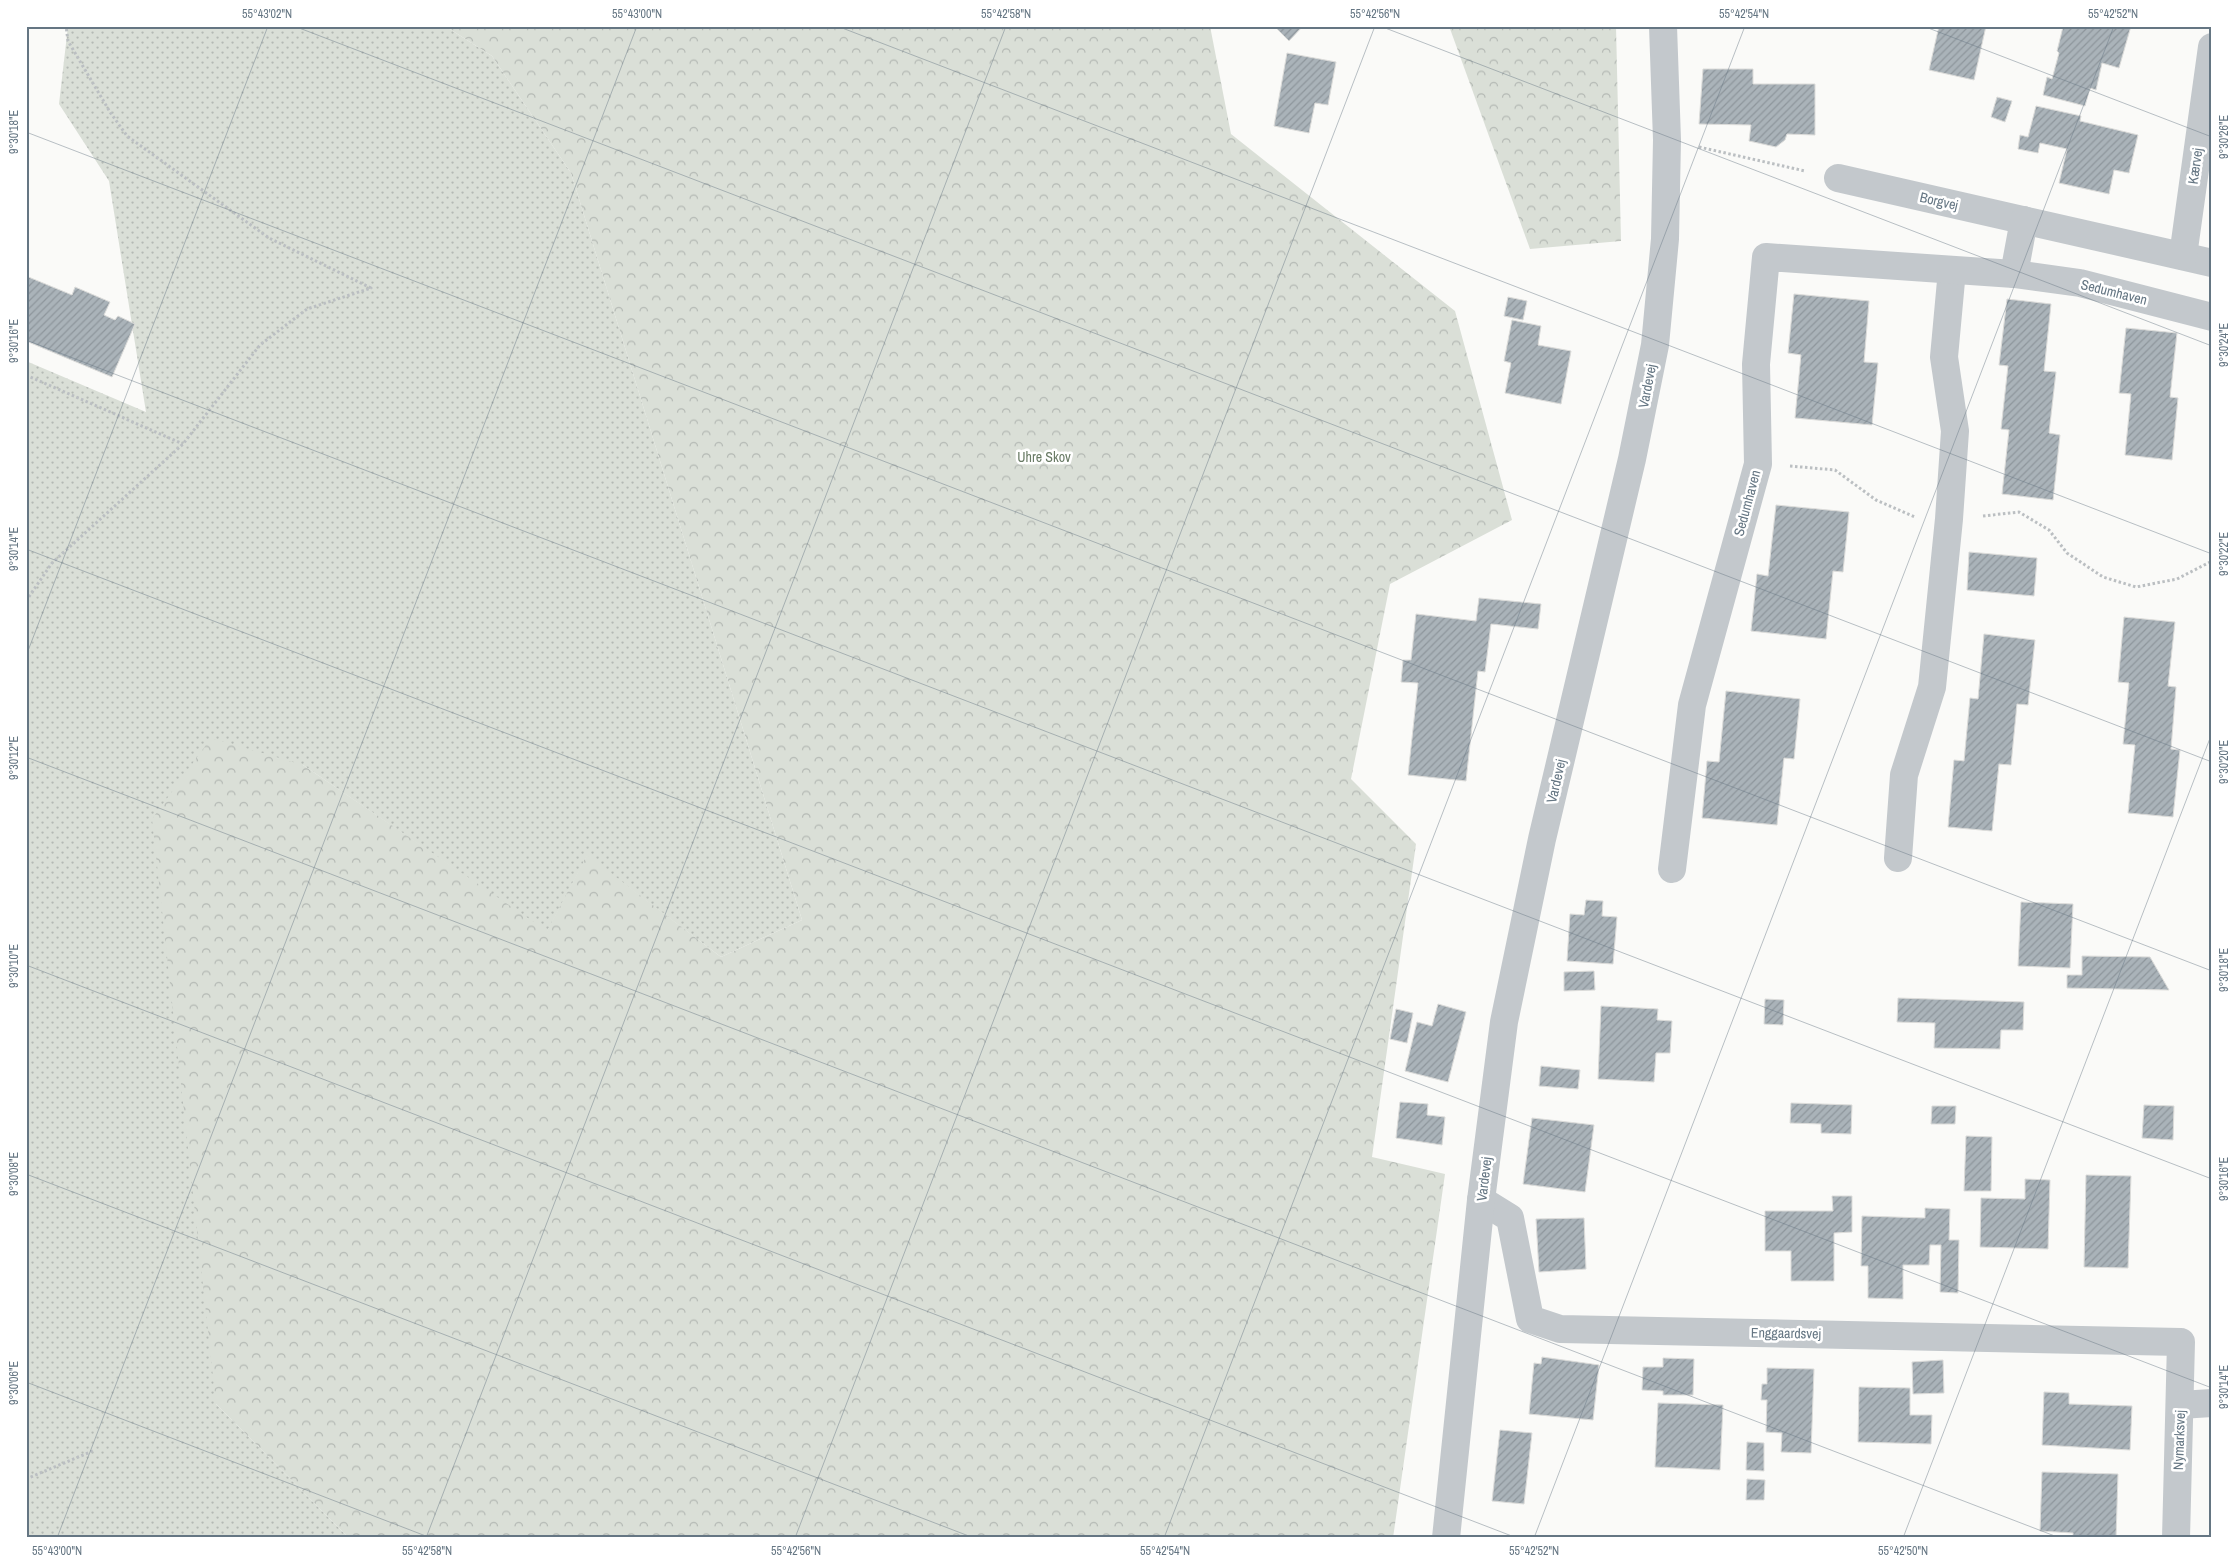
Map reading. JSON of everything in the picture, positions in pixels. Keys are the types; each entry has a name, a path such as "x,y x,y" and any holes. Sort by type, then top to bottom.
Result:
{"street":[{"name":"Vardevej","path":"1446,1538 1481,1200 1504,1022 1542,839 1632,459 1655,346 1665,239 1666,140 1663,26"},
{"name":"Kærvej","path":"2183,256 2212,47"},
{"name":"Borgvej","path":"1838,178 2212,263"},
{"path":"2014,274 2024,220"},
{"name":"Sedumhaven","path":"1672,869 1692,705 1758,464 1756,364 1766,257 2014,274 2080,283 2212,317"},
{"path":"1898,858 1904,775 1932,686 1949,519 1955,431 1944,357 1952,270"},
{"name":"Enggaardsvej","path":"1481,1200 1510,1218 1530,1319 1560,1329 2180,1342"},
{"name":"Nymarksvej","path":"2176,1538 2180,1342"},
{"path":"2180,1405 2212,1403"}],"path":[{"path":"26,601 52,563 183,444 260,345 307,309 371,288 269,238 127,136 110,112 68,41 66,26"},
{"path":"1666,140 1838,178"},
{"path":"26,375 183,444"},
{"path":"1758,464 1835,470 1876,500 1926,521 2019,512 2050,530 2068,553 2103,577 2136,587 2177,579 2212,561"},
{"path":"26,1479 95,1450"}],"green space":[{"path":"68,26 445,26 492,56 571,173 802,920 721,957 587,856 547,932 303,765 216,1404 349,1538 26,1538 26,361 146,412 109,181 59,104"},
{"name":"Uhre Skov","path":"445,26 1210,26 1231,134 1455,311 1512,520 1390,584 1351,779 1416,844 1372,1157 1445,1174 1393,1538 349,1538 216,1404 152,819 211,738 303,765 547,931 587,855 721,957 802,920 571,173 492,56"},
{"path":"1449,26 1616,26 1621,241 1530,249"}],"building":[{"path":"1274,26 1303,26 1289,41"},
{"path":"1939,26 1986,26 1974,80 1929,70"},
{"path":"2059,26 2131,26 2119,68 2102,63 2096,90 2090,88 2085,106 2043,95 2047,77 2052,79 2059,53 2057,51 2063,27"},
{"path":"1287,53 1336,62 1328,105 1315,103 1309,133 1274,126"},
{"path":"1703,69 1753,69 1753,84 1815,84 1815,135 1787,134 1785,140 1776,147 1749,141 1751,125 1699,124"},
{"path":"1997,97 2012,101 2005,122 1991,117"},
{"path":"2036,106 2081,116 2080,121 2138,135 2129,173 2114,170 2109,194 2059,183 2067,149 2040,143 2038,153 2018,149 2020,135 2028,137"},
{"path":"26,276 72,295 75,287 110,302 104,315 115,320 118,316 135,324 112,377 26,341"},
{"path":"1794,294 1869,301 1864,362 1878,363 1872,425 1795,418 1801,355 1788,353"},
{"path":"1508,297 1527,301 1523,320 1504,316"},
{"path":"2007,299 2051,304 2044,371 2056,372 2049,433 2060,435 2053,500 2002,494 2009,430 2001,429 2008,366 1999,365"},
{"path":"1512,320 1541,326 1538,345 1571,351 1561,404 1505,393 1511,363 1504,361"},
{"path":"2126,328 2177,333 2170,397 2178,398 2172,460 2125,455 2131,394 2119,393"},
{"path":"1776,505 1849,512 1843,572 1833,571 1826,639 1751,631 1757,574 1768,576"},
{"path":"1969,552 2037,558 2034,596 1967,590"},
{"path":"1479,598 1541,604 1538,629 1491,624 1485,672 1478,671 1466,781 1408,775 1418,683 1401,682 1403,660 1411,660 1416,614 1476,621"},
{"path":"2124,617 2175,622 2168,686 2176,687 2171,749 2180,750 2173,817 2128,813 2135,745 2123,744 2129,683 2118,682"},
{"path":"1984,634 2035,640 2028,705 2017,704 2011,765 1999,764 1992,831 1948,827 1954,760 1964,761 1970,698 1978,699"},
{"path":"1726,691 1800,699 1794,759 1784,758 1777,825 1702,818 1707,761 1719,762"},
{"path":"1586,900 1603,901 1602,916 1617,917 1613,964 1567,961 1570,914 1584,915"},
{"path":"2021,902 2073,904 2070,968 2018,966"},
{"path":"2082,956 2150,957 2169,990 2067,988 2067,975 2082,975"},
{"path":"1594,971 1595,990 1564,991 1564,972"},
{"path":"1898,998 2024,1002 2023,1030 2001,1030 2000,1049 1934,1048 1935,1023 1897,1022"},
{"path":"1765,999 1784,1000 1783,1025 1764,1024"},
{"path":"1438,1004 1466,1012 1448,1082 1405,1071 1417,1022 1432,1026"},
{"path":"1601,1006 1658,1009 1657,1020 1672,1021 1670,1053 1656,1053 1654,1082 1598,1079"},
{"path":"1396,1009 1413,1013 1407,1043 1390,1039"},
{"path":"1541,1066 1580,1070 1578,1089 1539,1086"},
{"path":"1400,1102 1428,1104 1427,1115 1445,1117 1442,1145 1396,1138"},
{"path":"1791,1103 1852,1105 1851,1134 1821,1133 1821,1124 1790,1123"},
{"path":"2144,1105 2174,1106 2173,1140 2142,1138"},
{"path":"1932,1106 1956,1106 1955,1124 1931,1124"},
{"path":"1532,1118 1594,1125 1585,1192 1523,1184"},
{"path":"1966,1136 1992,1137 1991,1191 1964,1191"},
{"path":"2086,1175 2131,1176 2128,1268 2084,1267"},
{"path":"2025,1179 2050,1180 2048,1249 1980,1247 1981,1198 2025,1199"},
{"path":"1832,1196 1852,1196 1852,1232 1834,1233 1834,1281 1791,1281 1791,1251 1765,1251 1765,1211 1833,1211"},
{"path":"1925,1208 1950,1209 1949,1240 1959,1240 1958,1293 1940,1292 1941,1245 1930,1245 1929,1265 1903,1265 1903,1299 1868,1298 1868,1266 1861,1266 1862,1216 1925,1218"},
{"path":"1584,1218 1586,1269 1539,1272 1536,1219"},
{"path":"1542,1357 1599,1365 1593,1420 1529,1414 1534,1363 1541,1364"},
{"path":"1663,1358 1694,1359 1693,1395 1663,1395 1663,1391 1642,1390 1643,1367 1663,1367"},
{"path":"1943,1360 1944,1393 1913,1394 1912,1362"},
{"path":"1767,1368 1814,1369 1811,1453 1781,1452 1782,1433 1766,1432 1767,1400 1761,1400 1762,1384 1767,1384"},
{"path":"1859,1387 1910,1388 1910,1415 1932,1415 1931,1444 1858,1442"},
{"path":"2044,1392 2069,1393 2069,1404 2132,1406 2130,1450 2042,1445"},
{"path":"1658,1403 1723,1405 1720,1470 1655,1467"},
{"path":"1500,1430 1532,1433 1524,1504 1492,1501"},
{"path":"1747,1442 1764,1443 1764,1471 1746,1470"},
{"path":"2042,1472 2118,1474 2116,1538 2073,1538 2073,1533 2040,1531"},
{"path":"1747,1479 1765,1480 1764,1500 1746,1500"}]}
